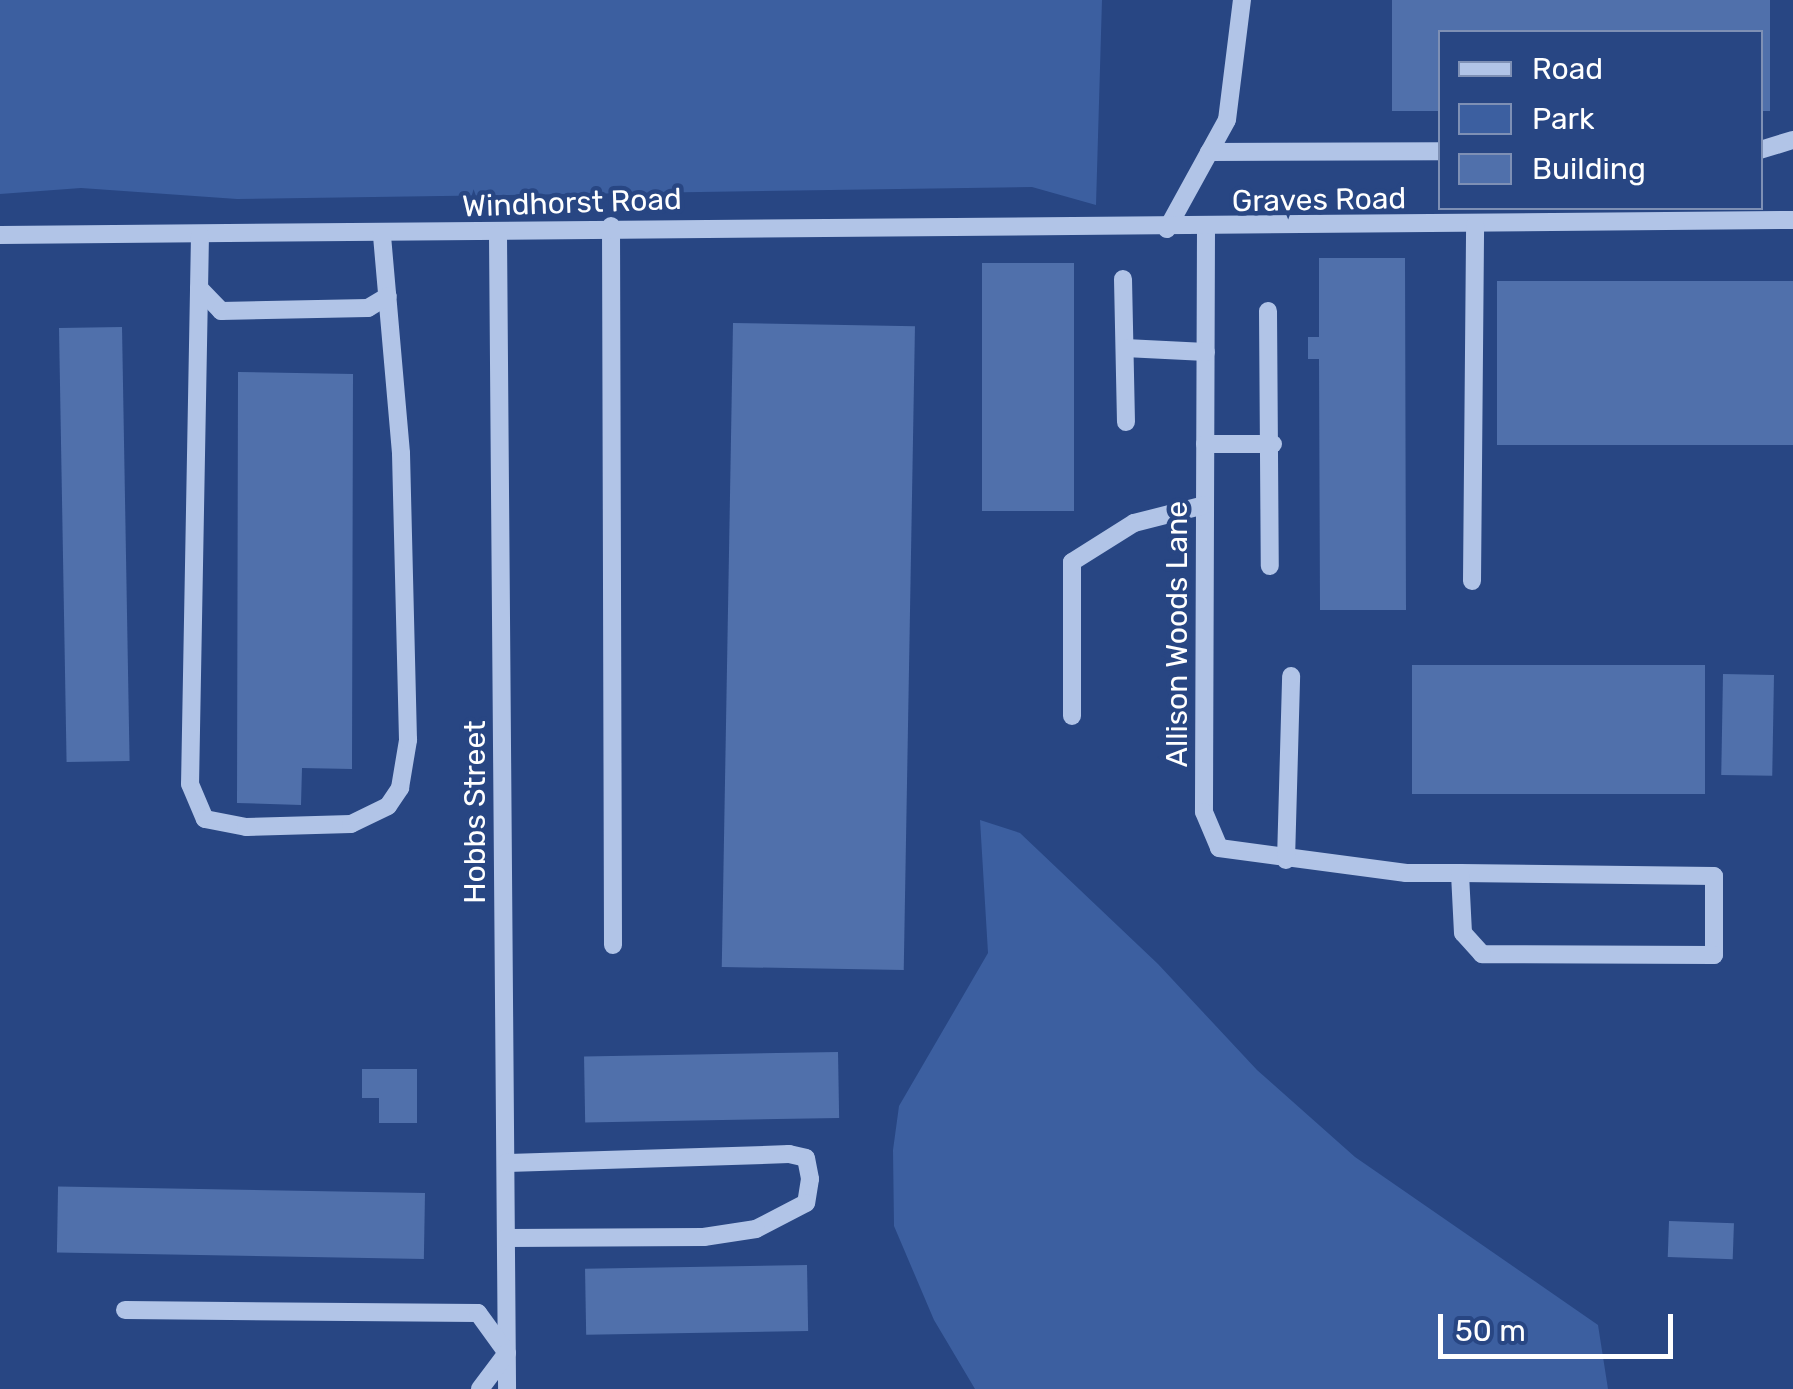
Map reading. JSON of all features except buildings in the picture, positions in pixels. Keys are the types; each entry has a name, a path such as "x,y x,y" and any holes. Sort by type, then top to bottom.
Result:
{"street":[{"path":"1167,229 1226,120 1242,0"},
{"path":"1763,149 1793,140"},
{"path":"1210,152 1438,150"},
{"name":"Graves Road","path":"1206,229 1793,220"},
{"path":"1472,581 1475,225"},
{"name":"Windhorst Road","path":"0,235 498,235 542,226 1206,229"},
{"path":"612,226 613,945"},
{"name":"Allison Woods Lane","path":"1206,229 1204,812 1219,848 1286,860 1406,873 1460,873 1714,876 1714,955 1482,954 1463,933 1460,873"},
{"path":"200,235 190,784 205,818 246,828 351,824 388,806 400,788 408,740 401,452 382,235"},
{"name":"Hobbs Street","path":"498,235 507,1389"},
{"path":"1123,279 1126,422"},
{"path":"199,288 221,310 368,308 388,296"},
{"path":"1268,311 1274,444 1270,566"},
{"path":"1124,348 1206,352"},
{"path":"1205,444 1274,444"},
{"path":"1072,716 1072,562 1134,523 1205,505"},
{"path":"1286,860 1291,676"},
{"path":"506,1163 790,1154 806,1158 810,1179 806,1203 756,1229 704,1237 506,1238"},
{"path":"125,1310 478,1313 507,1352 480,1389"}],"green space":[{"path":"0,0 1102,0 1096,205 1032,187 237,199 81,188 0,194"},
{"path":"980,820 1020,833 1158,964 1257,1070 1355,1157 1598,1325 1608,1389 975,1389 934,1320 894,1226 893,1150 899,1106 988,953"}]}
